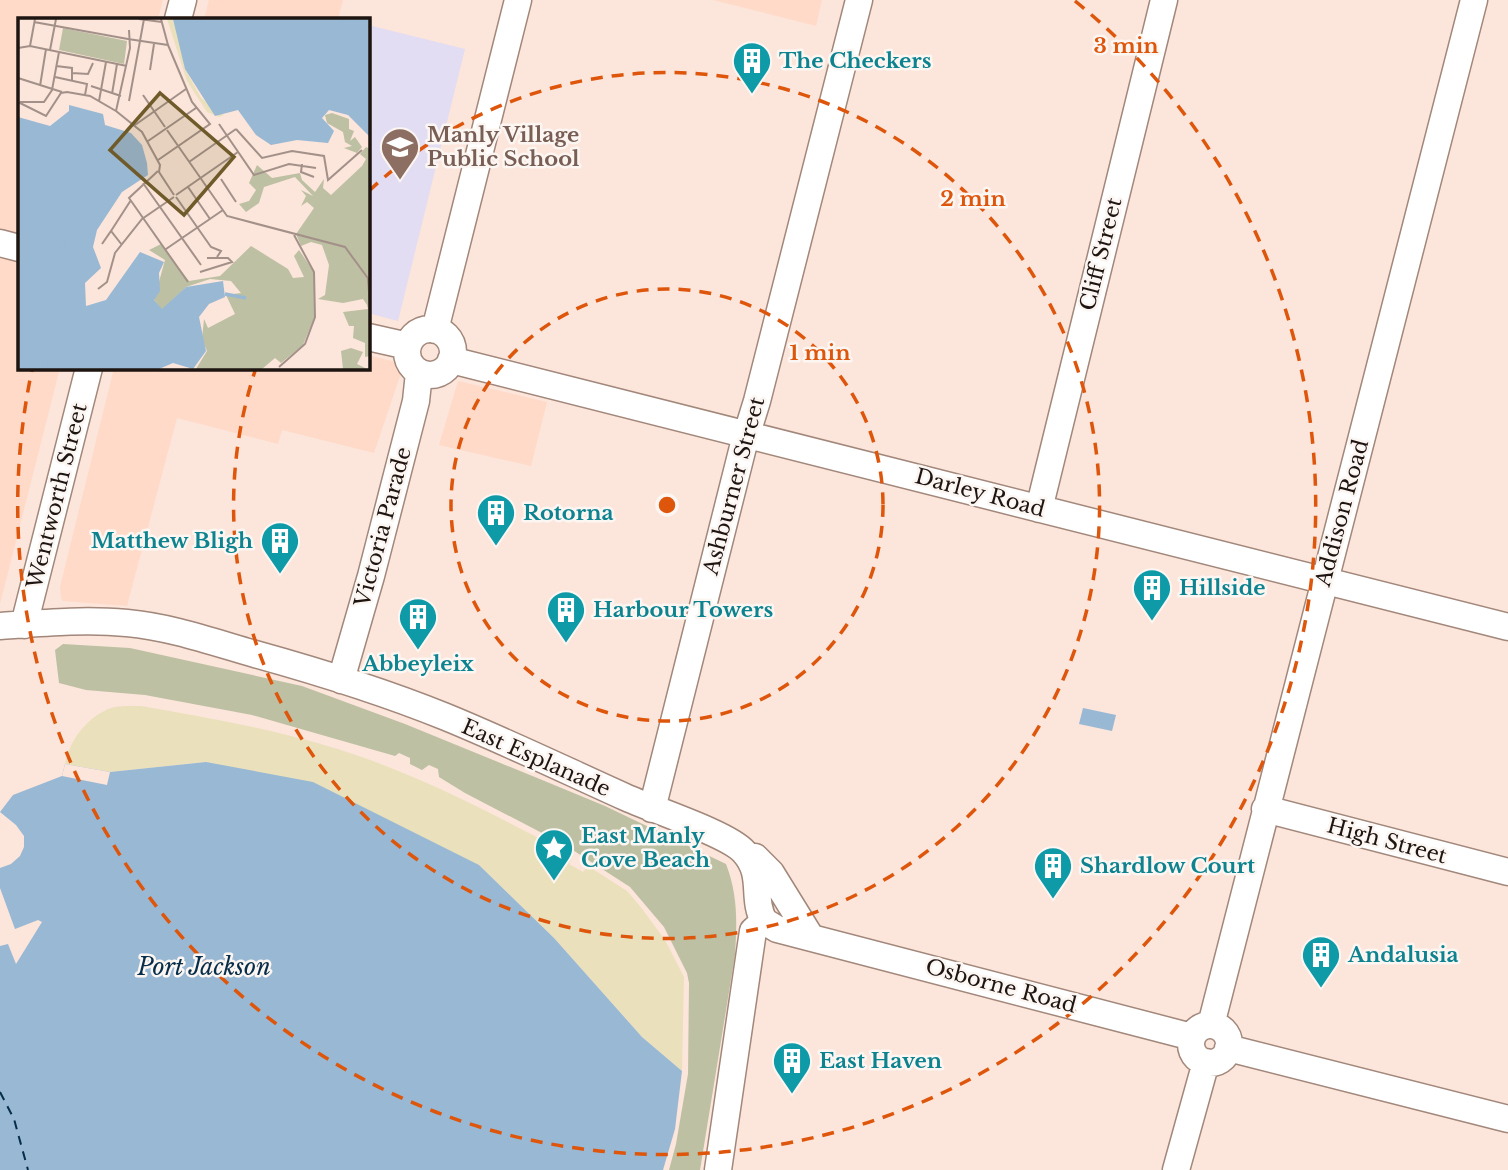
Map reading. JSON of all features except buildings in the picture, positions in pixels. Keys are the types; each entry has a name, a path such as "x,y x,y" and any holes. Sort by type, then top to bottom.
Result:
{"street":[{"path":"178,18 183,0"},
{"path":"435,330 518,0"},
{"name":"Ashburner Street","path":"652,809 746,432 757,401 859,0"},
{"name":"Cliff Street","path":"1039,509 1164,0"},
{"name":"Addison Road","path":"1201,1031 1265,809 1474,0"},
{"path":"0,243 18,248"},
{"path":"435,330 448,339 453,353 451,360 440,373 419,373 408,361 408,346 419,332 435,330"},
{"path":"369,337 408,346"},
{"name":"Darley Road","path":"451,360 746,432 1508,627"},
{"name":"Wentworth Street","path":"12,625 89,369"},
{"name":"Victoria Parade","path":"341,680 416,401 419,373"},
{"name":"East Esplanade","path":"12,625 93,621 129,623 189,634 341,680 446,717 652,809 723,837 743,849"},
{"name":"High Street","path":"1265,809 1508,872"},
{"path":"718,1170 753,930 764,921 759,912 757,876 753,863 743,849"},
{"path":"743,849 771,873 810,936"},
{"name":"Osborne Road","path":"764,921 777,929 1201,1031"},
{"path":"1201,1031 1225,1032 1228,1048 1222,1058 1206,1062 1193,1052 1201,1031"},
{"path":"1228,1048 1508,1119"},
{"path":"1176,1170 1206,1062"}],"shaded area":[{"path":"0,0 163,0 158,18 18,18 18,369 60,369 0,604"},
{"path":"209,0 343,0 338,18 204,18"},
{"path":"713,0 822,0 816,26"},
{"name":"Manly Village Public School","path":"369,25 465,49 398,321 369,313"},
{"path":"369,355 404,364 374,453 282,430 278,444 177,418 127,606 63,601 60,587 114,369 369,369"},
{"path":"458,381 547,402 531,466 439,445"}],"green space":[{"path":"63,644 130,648 302,686 405,724 605,806 726,864 735,898 735,955 700,1170 669,1170 688,1074 687,973 664,927 630,887 565,845 465,793 439,777 438,769 429,765 422,770 410,764 410,758 399,753 395,756 252,715 145,695 86,690 59,683 55,650"}],"sand":[{"name":"East Manly Cove Beach","path":"141,706 279,733 389,767 451,794 543,840 573,856 569,864 583,872 588,866 627,891 665,940 684,977 682,1071 642,1037 554,938 479,865 206,762 110,772 65,764 75,739 92,719 112,708"}],"water":[{"path":"1083,708 1116,715 1112,731 1079,724"},
{"name":"Port Jackson","path":"206,762 313,782 479,865 554,938 642,1037 682,1071 675,1129 663,1170 0,1170 0,812 13,795 62,776 65,764 110,772"}],"pier":[{"path":"65,764 110,772 107,785 62,776"},
{"path":"0,812 16,825 24,836 24,847 20,856 11,864 0,868"},
{"path":"0,888 15,929 38,920 42,922 16,964 8,944 0,946"}],"ferry route":[{"path":"0,1092 14,1119 28,1170"}],"place":[{"name":"The Checkers","path":"752,95"},
{"name":"Manly Village Public School","path":"400,181"},
{"name":"Rotorna","path":"496,547"},
{"name":"Matthew Bligh","path":"280,575"},
{"name":"Hillside","path":"1152,622"},
{"name":"Harbour Towers","path":"566,644"},
{"name":"Abbeyleix","path":"418,651"},
{"name":"East Manly Cove Beach","path":"554,882"},
{"name":"Shardlow Court","path":"1053,900"},
{"name":"Andalusia","path":"1321,989"},
{"name":"East Haven","path":"792,1095"}]}
